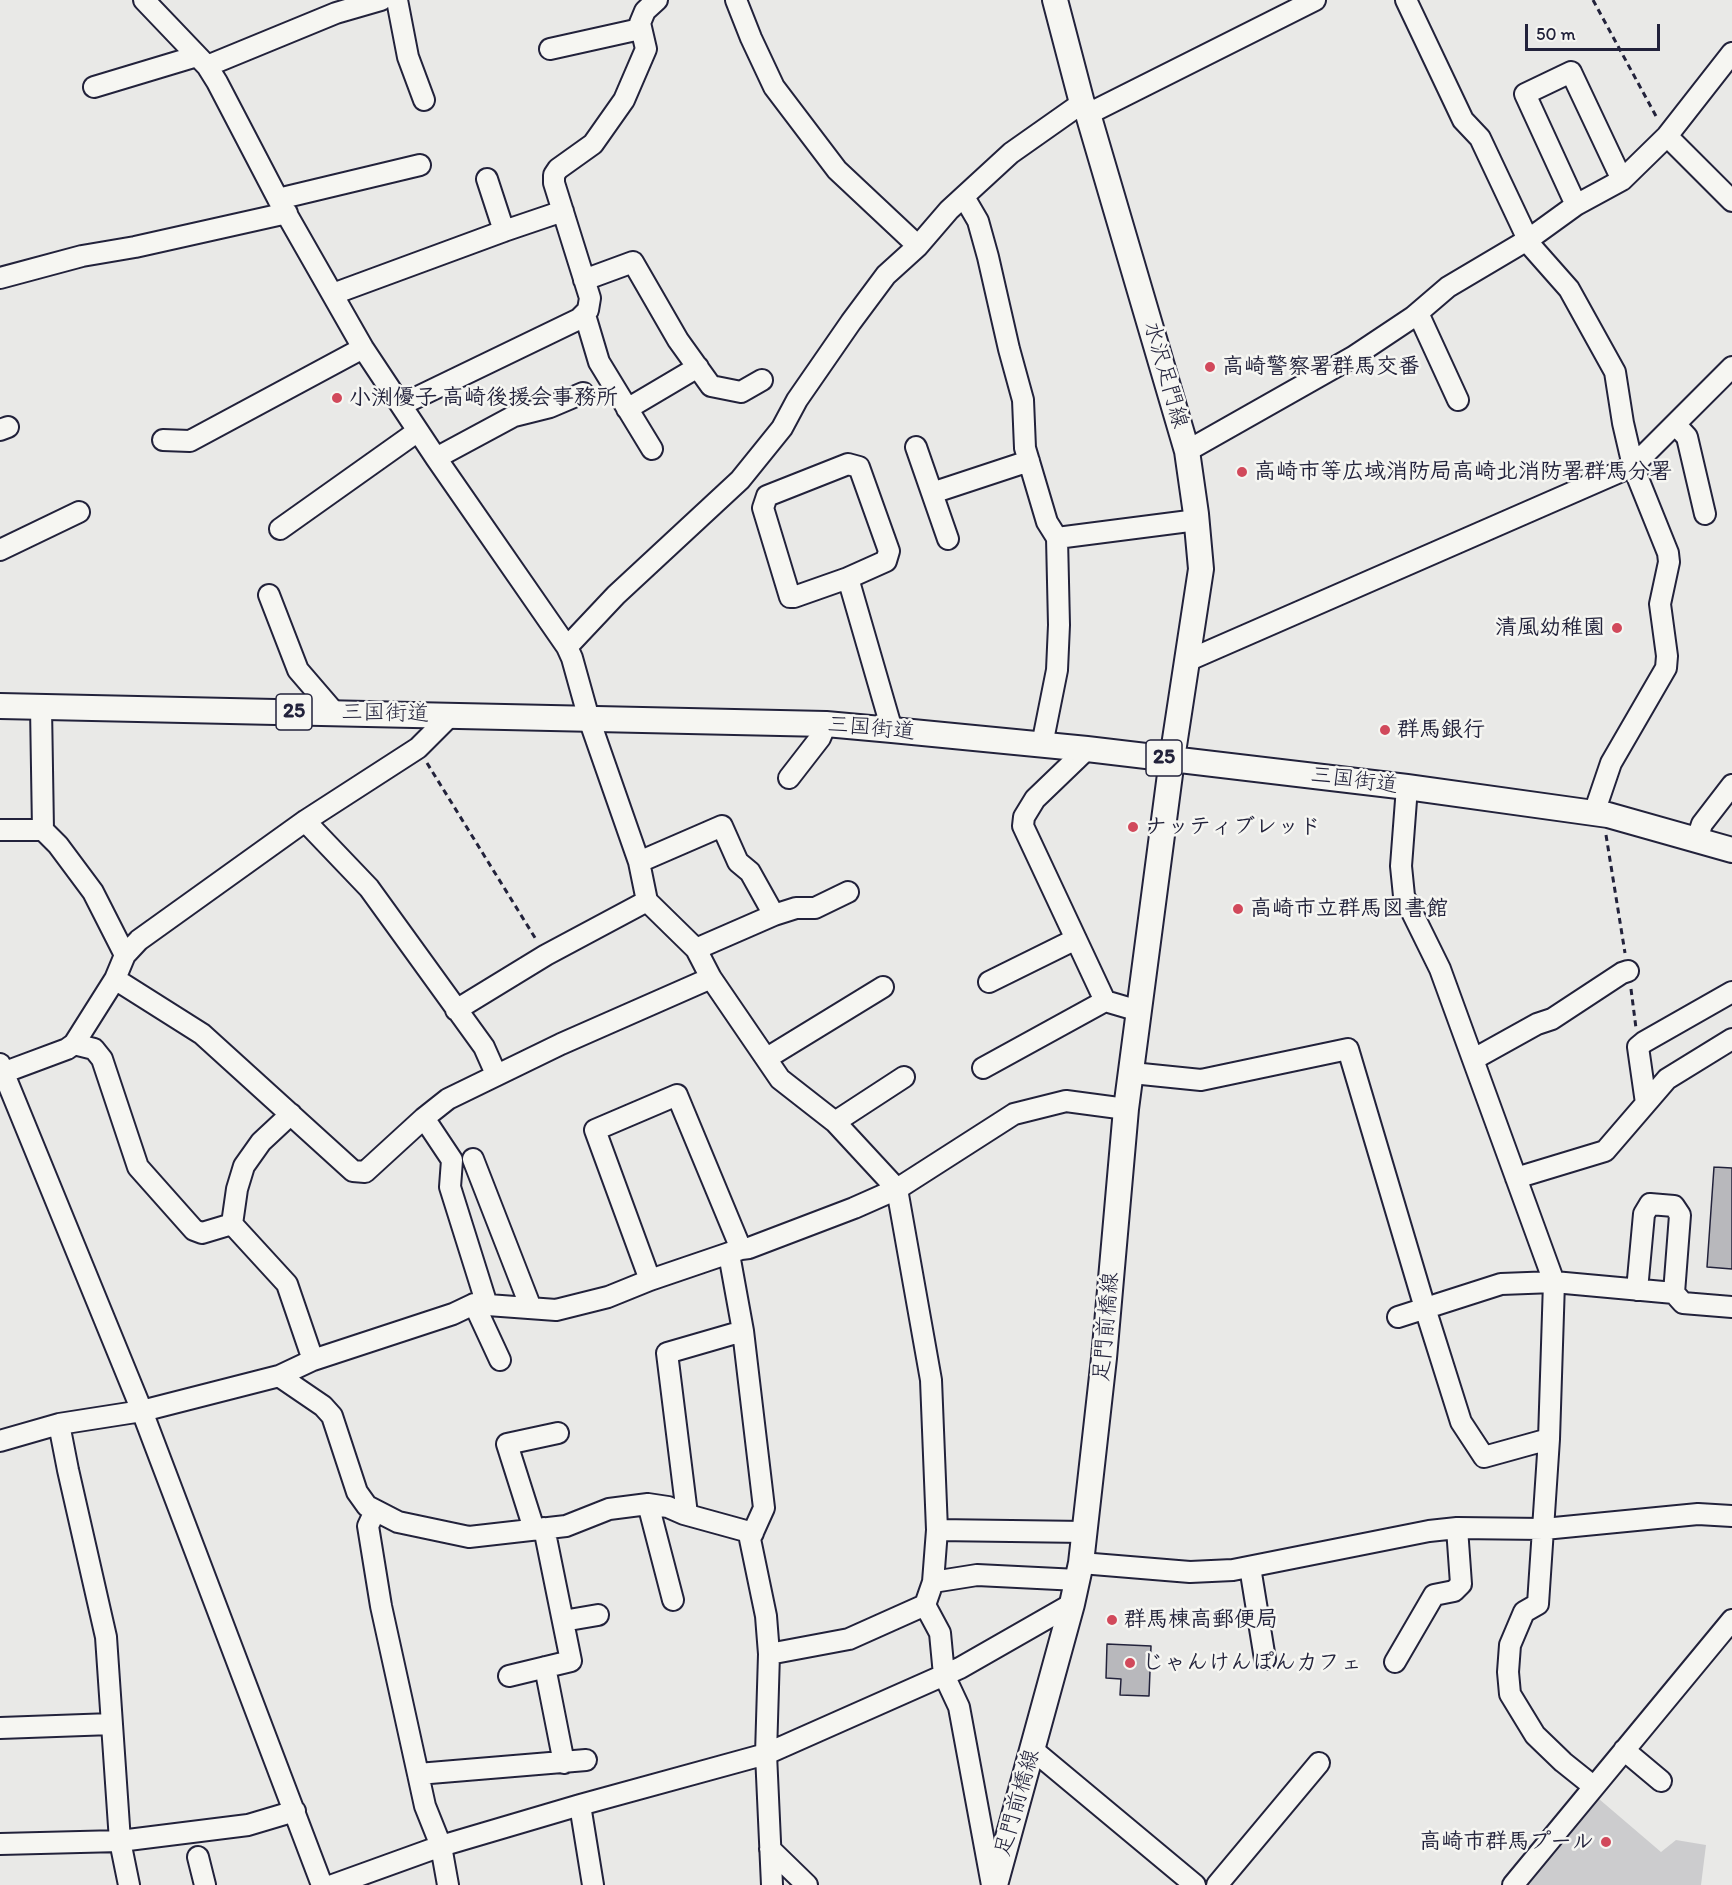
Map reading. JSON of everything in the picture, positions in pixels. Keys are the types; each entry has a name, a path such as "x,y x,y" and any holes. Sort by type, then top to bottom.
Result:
{"main road":[{"name":"水沢足門線","path":"1056,0 1085,109 1187,451 1202,569 1172,759"},
{"name":"三国街道","path":"0,706 826,724 1087,749 1407,787 1599,821 1639,822 1732,850"},
{"name":"足門前橋線","path":"993,1885 1033,1750 1079,1572 1104,1358 1126,1109 1172,759"}],"street":[{"path":"144,0 202,61 217,82 282,206 363,348 567,647 589,719 639,862 647,901 696,949 711,978 780,1079 835,1122 897,1189 931,1380 937,1530 933,1582 925,1605 849,1639 769,1654"},
{"path":"397,0 408,57 424,100"},
{"path":"401,405 585,315 591,304 554,183 554,176 558,169 593,144 624,100 646,49 640,23 645,10 657,0"},
{"path":"736,0 774,87 837,170 918,246"},
{"path":"567,647 616,595 740,480 782,428 797,400 850,322 886,275 1011,153 1085,109 1315,0"},
{"path":"1406,0 1464,120 1480,138 1531,246 1569,289 1615,372 1633,466 1668,553 1669,562 1660,604 1667,656 1666,668 1611,763 1599,821"},
{"path":"94,87 202,61 373,1"},
{"path":"550,49 640,29"},
{"path":"1187,451 1353,357 1418,313 1448,287 1528,239 1576,205 1622,180 1667,136 1732,52"},
{"path":"1576,205 1525,94 1571,72 1622,180"},
{"path":"1667,136 1732,201"},
{"path":"0,278 82,256 135,247 420,165"},
{"path":"487,179 504,231"},
{"path":"964,197 978,221 988,257 1023,400 1025,448 1047,522 1057,538 1059,625 1057,670 1042,745"},
{"path":"333,294 563,211"},
{"path":"584,280 633,262 678,340 711,386 741,392 762,380"},
{"path":"1418,313 1458,400"},
{"path":"585,315 598,362 652,449"},
{"path":"163,440 190,441 363,348"},
{"path":"627,409 698,367"},
{"path":"1189,660 1633,466 1732,367"},
{"path":"436,458 514,416 550,407 583,393"},
{"path":"1675,424 1687,437 1705,514"},
{"path":"280,529 418,431"},
{"path":"916,447 948,539"},
{"path":"932,493 1029,461"},
{"path":"848,464 859,467 889,551 886,561 848,578 790,597 763,508 767,496 848,464"},
{"path":"0,550 79,512"},
{"path":"1057,538 1197,520"},
{"path":"848,578 892,730"},
{"path":"269,595 298,670 335,713"},
{"path":"41,706 43,830 58,845 93,892 125,955"},
{"path":"322,1885 296,1811 142,1411 1,1070 67,1049 74,1044 115,979 125,955 139,940 306,821 418,748 450,716"},
{"path":"789,777 820,738 826,724"},
{"path":"1087,749 1035,799 1024,817 1023,826 1105,1001"},
{"path":"1697,839 1702,824 1732,785"},
{"path":"1407,787 1401,866 1404,897 1440,969 1554,1282 1550,1439 1538,1604 1524,1612 1510,1645 1508,1672 1510,1694 1535,1735 1593,1786"},
{"path":"306,821 369,888 484,1047 496,1074"},
{"path":"639,862 722,826 738,862 750,872 774,915"},
{"path":"0,830 43,830"},
{"path":"696,949 774,915 796,908 815,908 848,892"},
{"path":"456,1010 546,956 647,901"},
{"path":"989,982 1076,939"},
{"path":"1474,1059 1537,1024 1552,1019 1628,971"},
{"path":"115,979 202,1034 353,1171 365,1172 448,1099 496,1074 711,978"},
{"path":"767,1058 883,987"},
{"path":"1646,1103 1638,1047 1732,992"},
{"path":"983,1068 1105,1001 1139,1011"},
{"path":"1516,1178 1605,1151 1667,1079 1732,1039"},
{"path":"74,1044 94,1049 102,1059 138,1167 194,1230 202,1233 232,1224"},
{"path":"1132,1073 1201,1080 1348,1049 1461,1422 1484,1457 1550,1439"},
{"path":"835,1122 904,1077"},
{"path":"650,1280 595,1130 677,1095 735,1252 764,1508 750,1539 766,1616 769,1654 766,1754 772,1885"},
{"path":"0,1441 59,1424 142,1411 279,1376 314,1360 480,1304 556,1310 608,1298 650,1280 749,1248 897,1189 1014,1114 1066,1101 1126,1109"},
{"path":"232,1224 243,1166 261,1142 291,1114"},
{"path":"424,1118 452,1160 450,1187 480,1304 500,1360"},
{"path":"473,1159 531,1308"},
{"path":"1637,1290 1644,1214 1650,1204 1674,1206 1680,1215 1674,1293"},
{"path":"232,1224 287,1284 314,1360"},
{"path":"1398,1317 1501,1284 1554,1282 1674,1293 1683,1303 1732,1306"},
{"path":"687,1514 667,1353 743,1331"},
{"path":"279,1376 323,1406 332,1416 357,1492 367,1506 398,1522 469,1537 566,1526 609,1509 648,1503 753,1533"},
{"path":"59,1424 106,1637 120,1841 129,1885"},
{"path":"509,1676 571,1661 539,1529 507,1444 558,1433"},
{"path":"648,1503 673,1600"},
{"path":"375,1511 368,1526 377,1583 425,1806 441,1846 448,1885"},
{"path":"933,1582 977,1575 1233,1570 1429,1531 1457,1528 1545,1529 1698,1514 1732,1516"},
{"path":"1395,1662 1434,1595 1455,1591 1461,1584 1457,1528"},
{"path":"937,1530 1085,1532"},
{"path":"1250,1567 1265,1659"},
{"path":"333,1885 441,1846 766,1754 960,1668 1072,1604"},
{"path":"925,1605 940,1633 944,1675 959,1707 993,1885"},
{"path":"562,1621 598,1615"},
{"path":"1513,1885 1732,1620"},
{"path":"545,1667 564,1763"},
{"path":"0,1728 112,1724"},
{"path":"1033,1750 1196,1885"},
{"path":"1623,1750 1661,1781"},
{"path":"418,1774 586,1760"},
{"path":"1217,1885 1319,1763"},
{"path":"580,1805 593,1885"},
{"path":"0,1844 120,1841 248,1825 296,1811"},
{"path":"770,1849 807,1885"},
{"path":"198,1857 205,1885"}],"path":[{"path":"1593,0 1667,136"},
{"path":"418,748 546,956"},
{"path":"1599,821 1628,971 1638,1047"}],"shaded area":[{"name":"高崎市群馬プール","path":"1599,1799 1661,1852 1676,1840 1706,1845 1701,1885 1527,1885"}],"building":[{"path":"1714,1167 1732,1168 1732,1269 1707,1267"},
{"path":"1107,1644 1151,1646 1149,1696 1120,1695 1121,1679 1106,1678"}],"place":[{"name":"高崎警察署群馬交番","path":"1210,367"},
{"name":"小渕優子 高崎後援会事務所","path":"337,398"},
{"name":"高崎市等広域消防局高崎北消防署群馬分署","path":"1242,472"},
{"name":"清風幼稚園","path":"1617,628"},
{"name":"群馬銀行","path":"1385,730"},
{"name":"ナッティブレッド","path":"1133,827"},
{"name":"高崎市立群馬図書館","path":"1238,909"},
{"name":"群馬棟高郵便局","path":"1112,1620"},
{"name":"じゃんけんぽんカフェ","path":"1130,1663"},
{"name":"高崎市群馬プール","path":"1606,1842"}]}
